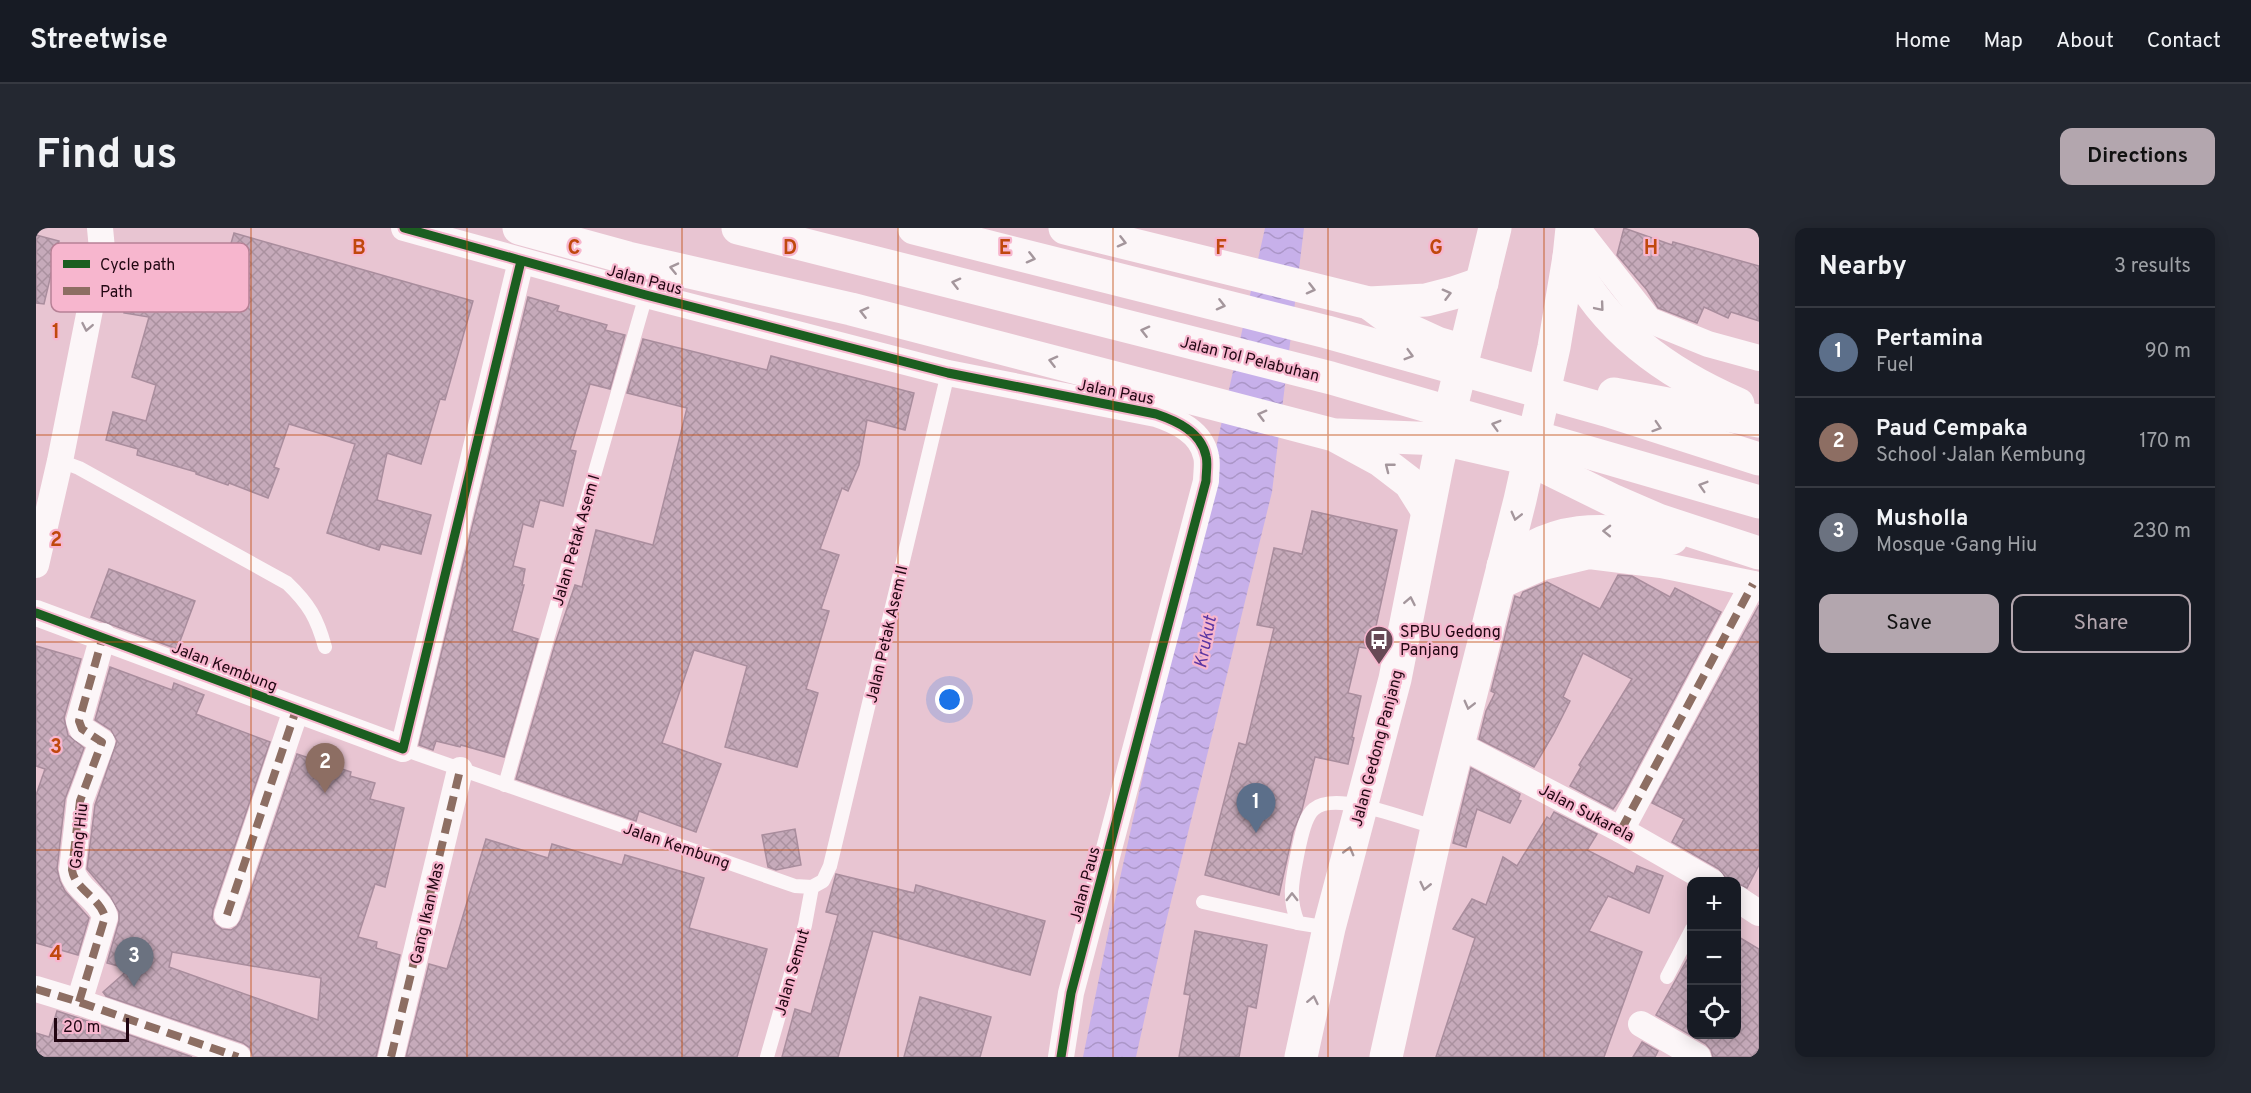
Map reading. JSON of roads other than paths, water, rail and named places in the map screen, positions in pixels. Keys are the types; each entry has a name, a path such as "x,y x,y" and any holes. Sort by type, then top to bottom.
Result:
{"main road":[{"path":"519,228 628,258 862,312 1326,432 1442,439 1529,459 1649,516 1728,544 1757,574"},
{"name":"Jalan Tol Pelabuhan","path":"738,228 1331,378 1759,502"},
{"path":"914,228 1327,332 1606,410 1759,459"},
{"path":"1065,228 1362,302 1426,300 1482,282"},
{"name":"Jalan Gedong Panjang","path":"1301,1057 1313,925 1362,805 1395,680 1442,439 1466,352 1495,228"},
{"path":"1386,1057 1437,828 1529,459 1554,347 1573,238"},
{"path":"1573,238 1581,281 1598,306 1623,332 1700,387 1759,414"},
{"path":"1362,302 1400,326 1437,343 1547,377 1627,397 1759,421"},
{"path":"1326,432 1380,460 1410,483 1427,510"},
{"path":"1501,577 1518,555 1534,546 1580,531 1615,531 1728,544"}],"street":[{"path":"99,228 101,243"},
{"name":"Jalan Paus","path":"404,228 646,295 948,373 1156,414 1178,421 1196,436 1206,455 1206,480 1071,993 1061,1057"},
{"path":"1573,238 1649,320 1708,344 1759,358"},
{"path":"403,749 521,261"},
{"path":"36,565 89,312"},
{"path":"1501,577 1589,556 1757,574 1621,830"},
{"name":"Jalan Kembung","path":"36,613 403,749"},
{"name":"Gang Hiu","path":"79,1002 105,917 101,908 75,879 72,870 80,801 102,742 82,729 79,721 103,636"},
{"path":"227,915 296,710"},
{"name":"Jalan Sukarela","path":"1459,745 1621,830 1703,877"},
{"name":"Gang Ikan Mas","path":"391,1057 460,770"},
{"path":"1741,901 1759,913"},
{"path":"36,989 238,1057"},
{"path":"1641,1024 1698,1057"}],"lane":[{"name":"Jalan Petak Asem I","path":"505,785 646,295"},
{"name":"Jalan Petak Asem II","path":"812,887 823,881 830,866 948,373"},
{"path":"60,460 79,468 287,583 304,599 318,621 325,647"},
{"name":"Jalan Kembung","path":"403,749 795,886 812,887"},
{"path":"1313,925 1292,907 1291,890 1299,846 1312,810 1324,802 1362,805 1437,828"},
{"name":"Jalan Semut","path":"767,1057 805,925 812,887"},
{"path":"1203,902 1313,925"},
{"path":"1667,977 1691,931"}],"water":[{"name":"Krukut","path":"1265,228 1304,228 1272,492 1165,926 1136,1057 1083,1057 1112,914"}],"place":[{"name":"SPBU Gedong Panjang","path":"1379,666"},
{"name":"Paud Cempaka","path":"325,793"},
{"name":"Pertamina","path":"1256,833"},
{"name":"Musholla","path":"134,987"}]}
